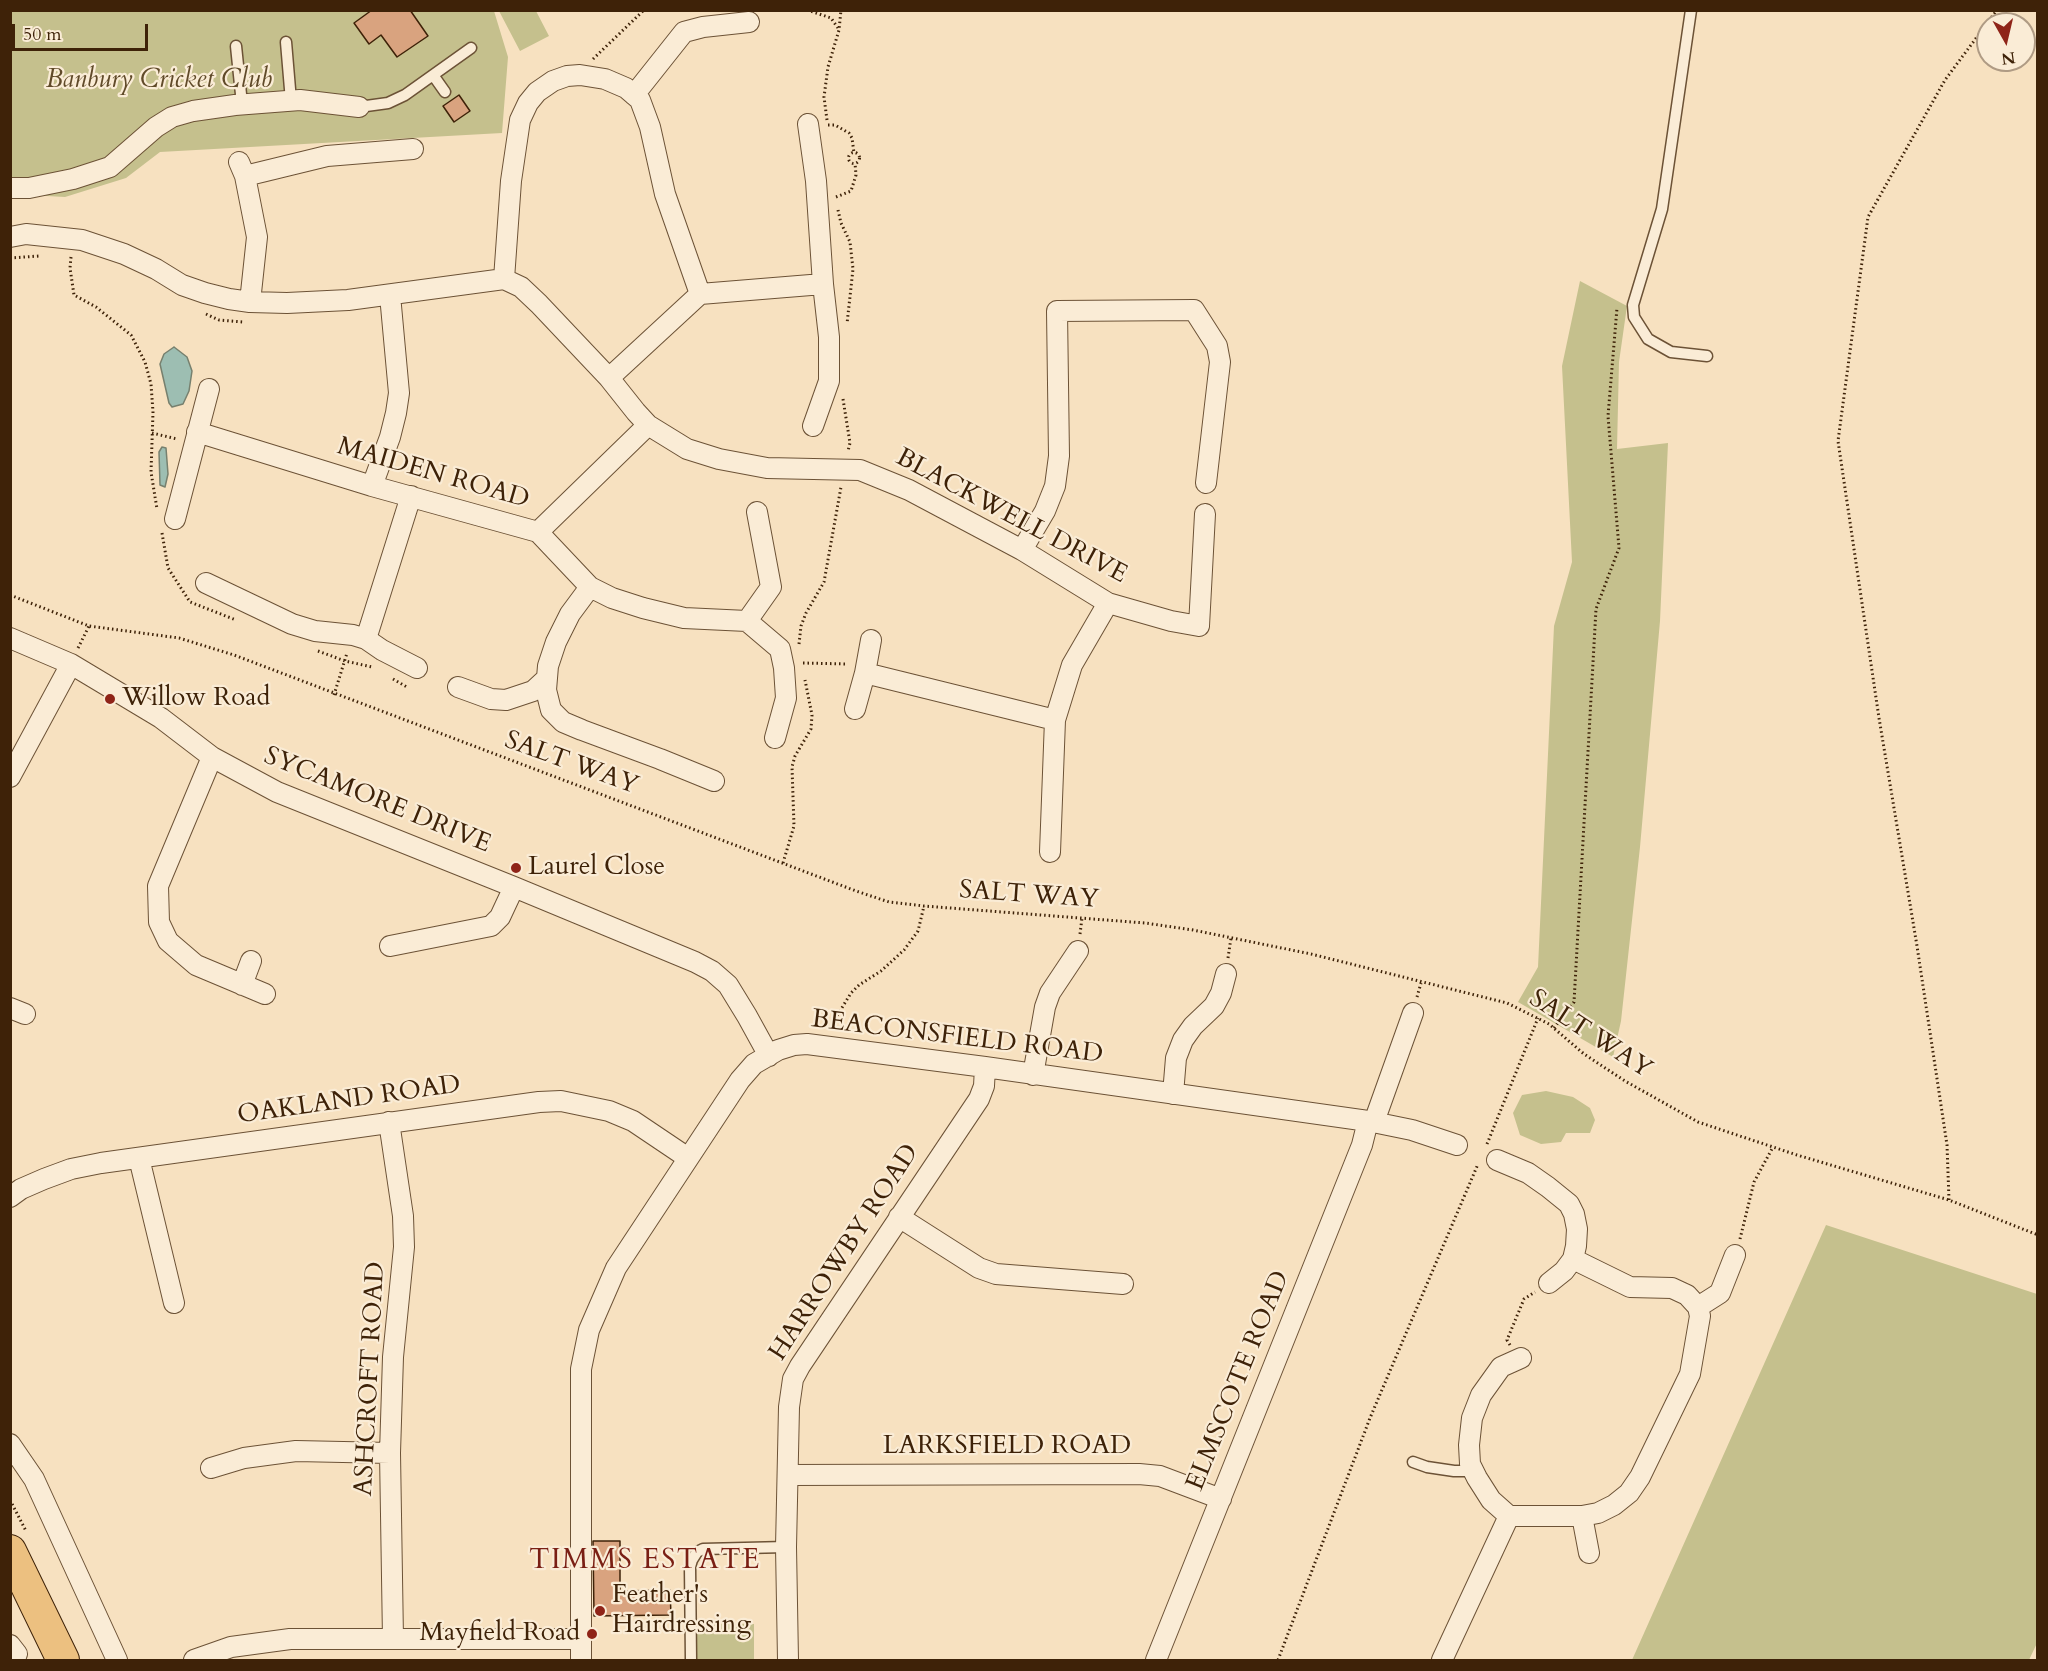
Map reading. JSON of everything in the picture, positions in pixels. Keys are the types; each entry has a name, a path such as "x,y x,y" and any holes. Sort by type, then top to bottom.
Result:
{"main road":[{"path":"10,1551 63,1660"}],"street":[{"path":"634,95 684,32 703,27 749,22"},
{"path":"10,237 26,234 82,240 124,254 197,291 250,302 297,303 348,300 504,279 511,181 520,120 528,103 537,92 553,81 580,75 605,80 626,88 640,100 650,127 665,194 700,294"},
{"path":"10,188 40,186 73,179 110,167 156,127 172,117 193,111 242,104 291,101 360,107"},
{"path":"808,124 816,181 829,338 829,381 813,426"},
{"path":"250,302 257,237 242,169 327,156 413,149"},
{"name":"BLACKWELL DRIVE","path":"504,279 521,287 539,304 609,378 648,425 687,449 719,459 767,468 860,470 909,490 1022,550 1108,603 1171,621 1199,626 1205,514"},
{"path":"609,378 700,294 823,284"},
{"path":"372,486 390,437 399,393 390,295"},
{"path":"1022,550 1045,511 1055,486 1059,456 1057,311 1194,310 1217,346 1220,362 1206,483"},
{"path":"175,519 209,389"},
{"path":"538,532 648,425"},
{"name":"MAIDEN ROAD","path":"195,438 538,532 590,587 622,602 684,618 747,621"},
{"path":"359,637 411,496"},
{"path":"757,512 771,587 747,621 780,649 786,698 775,738"},
{"path":"206,583 292,624 315,631 359,637 417,668"},
{"path":"590,587 570,614 556,642 546,679 551,710 563,722 714,782"},
{"path":"1050,852 1055,720 1072,664 1108,603"},
{"name":"SYCAMORE DRIVE","path":"10,638 71,664 161,718 212,757 277,792 514,886 712,971 728,985 769,1056"},
{"path":"855,709 871,640"},
{"path":"10,777 71,664"},
{"path":"866,669 1055,720"},
{"path":"458,687 491,699 506,700 533,691 546,679"},
{"path":"212,757 158,886 159,922 168,941 196,965 265,994"},
{"path":"390,946 491,926 500,918 514,886"},
{"path":"1033,1075 1045,1007 1050,993 1078,951"},
{"path":"242,985 251,961"},
{"path":"1173,1094 1176,1058 1183,1040 1193,1026 1214,1006 1221,993 1226,974"},
{"name":"ELMSCOTE ROAD","path":"1156,1660 1413,1013"},
{"name":"BEACONSFIELD ROAD","path":"581,1660 581,1369 589,1330 616,1268 740,1080 754,1064 778,1050 794,1045 829,1047 1371,1122 1412,1130 1457,1145"},
{"name":"HARROWBY ROAD","path":"788,1660 786,1547 789,1407 794,1379 800,1366 979,1099 984,1086 985,1067"},
{"name":"OAKLAND ROAD","path":"10,1197 21,1188 71,1169 539,1102 561,1101 609,1111 633,1121 688,1158"},
{"name":"ASHCROFT ROAD","path":"389,1122 403,1216 404,1247 393,1357 390,1453 393,1639"},
{"path":"1490,1157 1528,1173 1569,1204 1576,1229 1574,1259 1549,1283"},
{"path":"139,1158 174,1303"},
{"path":"899,1218 979,1268 996,1274 1123,1284"},
{"path":"1698,1307 1719,1293 1735,1255"},
{"path":"1521,1358 1501,1367 1481,1395 1472,1418 1469,1445 1470,1464 1491,1500 1509,1516 1582,1516 1598,1513 1614,1505 1629,1493 1640,1478 1690,1374 1700,1316 1698,1307 1687,1295 1672,1288 1630,1287 1574,1259"},
{"path":"10,1444 34,1479 117,1660"},
{"path":"211,1468 244,1458 296,1451 390,1453"},
{"name":"LARKSFIELD ROAD","path":"788,1475 1139,1474 1160,1476 1221,1499"},
{"path":"1442,1660 1509,1516"},
{"path":"1582,1516 1589,1553"},
{"path":"194,1660 231,1647 290,1639 581,1639"}],"lane":[{"path":"1691,10 1662,209 1634,303 1634,317 1648,339 1671,352 1707,356"},
{"path":"286,42 291,101"},
{"path":"237,46 242,104"},
{"path":"360,107 388,103 405,95 471,48"},
{"path":"433,75 445,92"},
{"path":"1413,1462 1445,1470 1474,1471"},
{"path":"691,1660 690,1567 697,1552 703,1549 786,1547"}],"path":[{"path":"572,76 603,52 644,10"},
{"path":"807,10 831,18 839,30"},
{"path":"1948,1200 1945,1134 1838,441 1868,217 1945,80 1997,10"},
{"path":"828,125 842,128 849,133 854,153 857,153 860,158 855,163 856,175 851,190 836,197"},
{"path":"854,153 849,155 849,159 855,163"},
{"path":"10,258 44,255"},
{"path":"63,255 80,258"},
{"path":"1554,1028 1574,1002 1596,609 1620,548 1608,416 1618,302 1634,303"},
{"path":"200,311 219,320 249,322"},
{"path":"151,432 195,438"},
{"name":"SALT WAY","path":"10,595 89,626 179,638 234,655 334,695 890,902 1145,923 1193,930 1311,954 1507,1004 1538,1018 1608,1070 1698,1122 1948,1200 2037,1234"},
{"path":"71,664 89,626"},
{"path":"334,695 359,637"},
{"path":"784,668 802,663 866,669"},
{"path":"829,1047 836,1018 851,993 881,971 904,950 918,932 924,906"},
{"path":"1278,1660 1370,1418 1490,1157 1538,1018"},
{"path":"1735,1255 1754,1182 1773,1147"},
{"path":"1521,1358 1507,1340 1524,1299 1549,1283"}],"green space":[{"name":"Banbury Cricket Club","path":"10,11 494,11 508,57 502,133 160,152 126,178 65,197 11,194"},
{"path":"499,11 536,11 549,36 520,51"},
{"path":"1580,281 1627,306 1619,362 1617,449 1668,443 1660,621 1640,847 1621,1021 1613,1057 1518,1002 1538,967 1554,626 1572,562 1562,366"},
{"path":"1546,1091 1573,1097 1590,1108 1595,1120 1590,1133 1566,1133 1561,1142 1541,1144 1520,1135 1513,1113 1522,1095"},
{"path":"1826,1225 2037,1294 2038,1641 2029,1660 1632,1660"},
{"path":"697,1623 754,1624 754,1660 697,1660"}],"water":[{"path":"174,347 187,357 192,371 189,391 183,404 172,407 169,403 160,364 164,354"},
{"path":"162,447 166,448 168,474 165,487 160,485 159,452"}],"building":[{"path":"372,10 410,10 428,36 397,57 381,35 369,44 354,23"},
{"path":"459,95 470,111 454,122 443,106"},
{"path":"593,1541 620,1541 620,1591 670,1590 671,1615 594,1616"}],"place":[{"name":"Willow Road","path":"110,699"},
{"name":"Laurel Close","path":"516,868"},
{"name":"Feather's Hairdressing","path":"600,1611"},
{"name":"Mayfield Road","path":"592,1634"}],"district":[{"name":"TIMMS ESTATE","path":"645,1562"}]}
